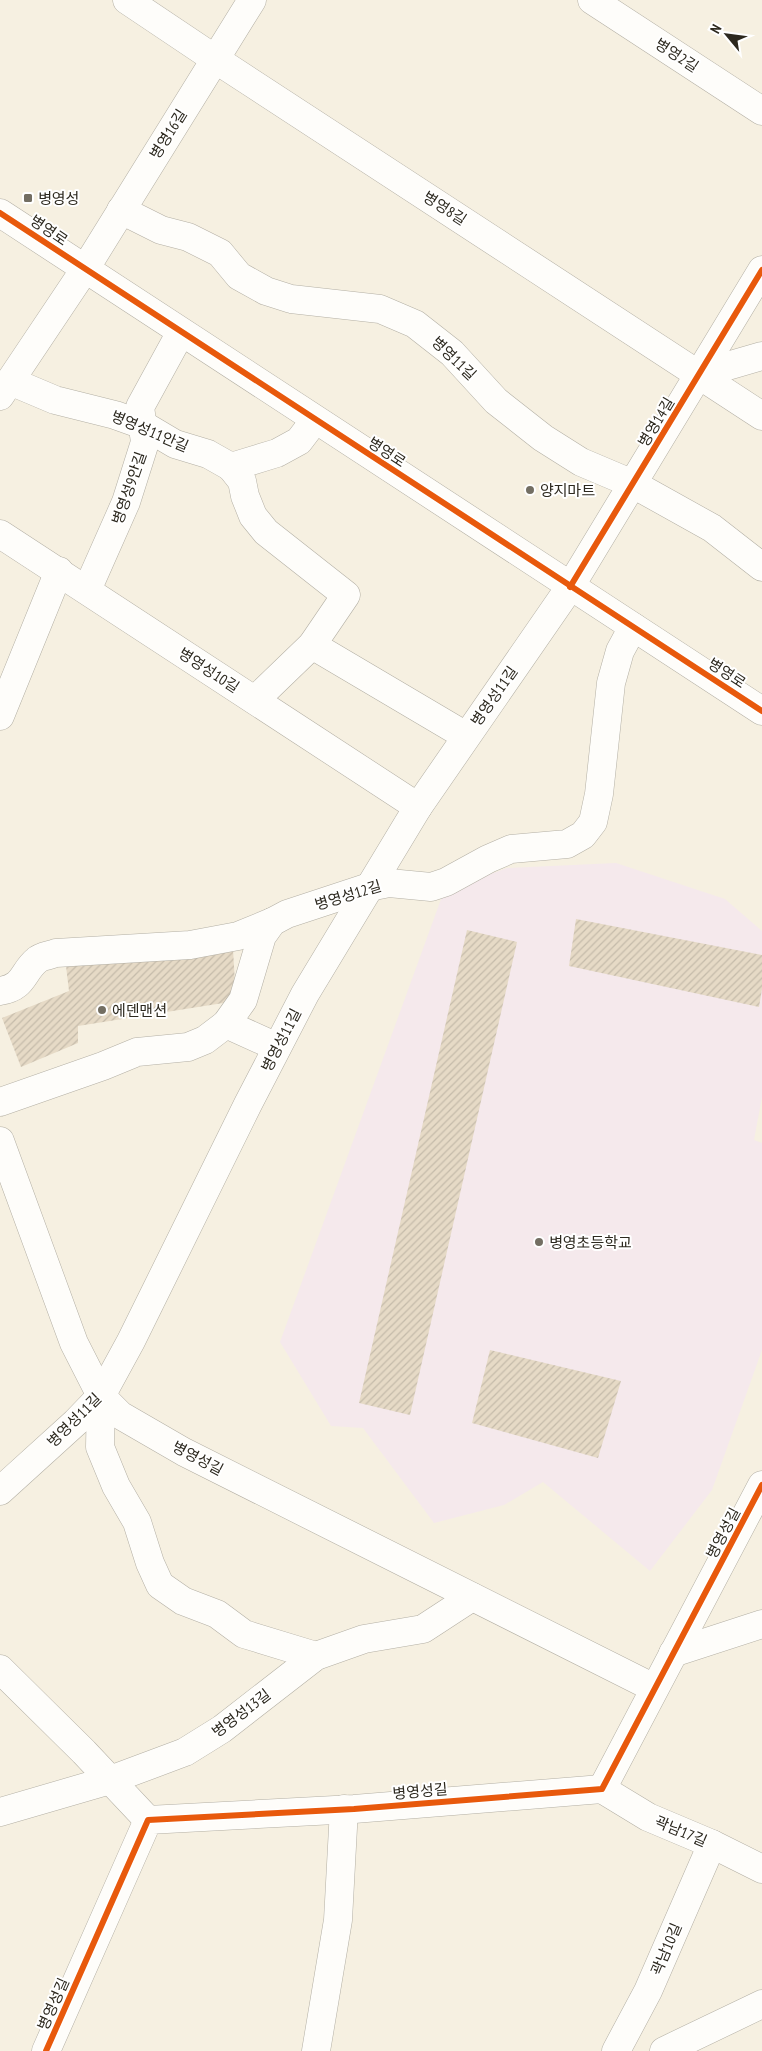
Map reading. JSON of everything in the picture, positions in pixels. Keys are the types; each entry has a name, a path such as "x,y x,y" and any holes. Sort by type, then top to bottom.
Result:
{"street":[{"name":"병영8길","path":"128,0 214,59 762,416"},
{"name":"병영16길","path":"5,388 85,269 252,0"},
{"name":"병영2길","path":"592,0 762,111"},
{"name":"병영11길","path":"121,210 161,230 188,237 220,253 239,276 266,291 291,299 380,309 416,324 452,353 496,400 543,438 582,462 632,484 712,528 762,567"},
{"name":"병영로","path":"0,213 762,711"},
{"name":"병영14길","path":"570,587 762,270"},
{"name":"병영성9안길","path":"88,590 126,502 145,442 140,407 181,332"},
{"path":"700,374 762,356"},
{"name":"병영성11안길","path":"5,388 116,416 142,425 175,444 208,454 232,467"},
{"path":"255,700 312,645 346,595 266,532 253,516 245,496 242,481 232,467 276,453 299,441 315,420"},
{"name":"병영성10길","path":"0,534 418,807"},
{"path":"0,716 59,571"},
{"name":"병영성11길","path":"0,1491 76,1422 101,1396 131,1341 305,994 418,807 570,587"},
{"name":"병영성12길","path":"0,991 22,982 37,960 56,953 190,945 238,936 287,914 370,887 389,883 431,887 446,882 488,859 511,850 568,844 583,835 593,822 599,794 611,683 620,651 633,627"},
{"path":"312,645 466,736"},
{"path":"0,1102 137,1052 188,1047 205,1040 226,1024 244,1000 262,936 272,922"},
{"path":"226,1024 277,1047"},
{"name":"병영성길","path":"0,1141 74,1343 101,1396 120,1415 184,1452 654,1688"},
{"path":"101,1396 100,1447 116,1486 137,1522 150,1563 160,1585 183,1601 217,1614 244,1634 316,1656"},
{"name":"병영성길","path":"46,2051 148,1820 344,1809 602,1789 762,1485"},
{"name":"병영성13길","path":"0,1812 110,1780 185,1752 222,1729 316,1656 364,1639 423,1629 472,1597"},
{"path":"673,1653 762,1624"},
{"path":"0,1669 148,1820"},
{"name":"곽남17길","path":"602,1789 648,1817 712,1844 762,1869"},
{"path":"316,2051 338,1920 344,1809"},
{"name":"곽남10길","path":"616,2051 648,1991 712,1844"},
{"path":"664,2051 762,2004"}],"shaded area":[{"name":"병영초등학교","path":"616,863 725,899 762,931 762,1097 754,1140 762,1143 762,1350 712,1490 650,1571 543,1482 504,1505 434,1523 363,1428 331,1426 280,1342 444,891 507,868"}],"building":[{"path":"576,919 762,955 762,989 759,1007 569,966"},
{"path":"467,930 517,942 410,1415 359,1403"},
{"name":"에덴맨션","path":"233,949 236,1001 78,1026 78,1043 21,1067 2,1018 69,991 66,966"},
{"path":"490,1350 621,1381 598,1458 472,1423"}],"cycle path":[{"path":"0,213 762,711"},
{"path":"570,587 762,270"},
{"path":"46,2051 148,1820 354,1809 602,1789 762,1485"}],"place":[{"name":"병영성","path":"28,198"},
{"name":"양지마트","path":"530,490"},
{"name":"에덴맨션","path":"102,1010"},
{"name":"병영초등학교","path":"539,1242"}]}
